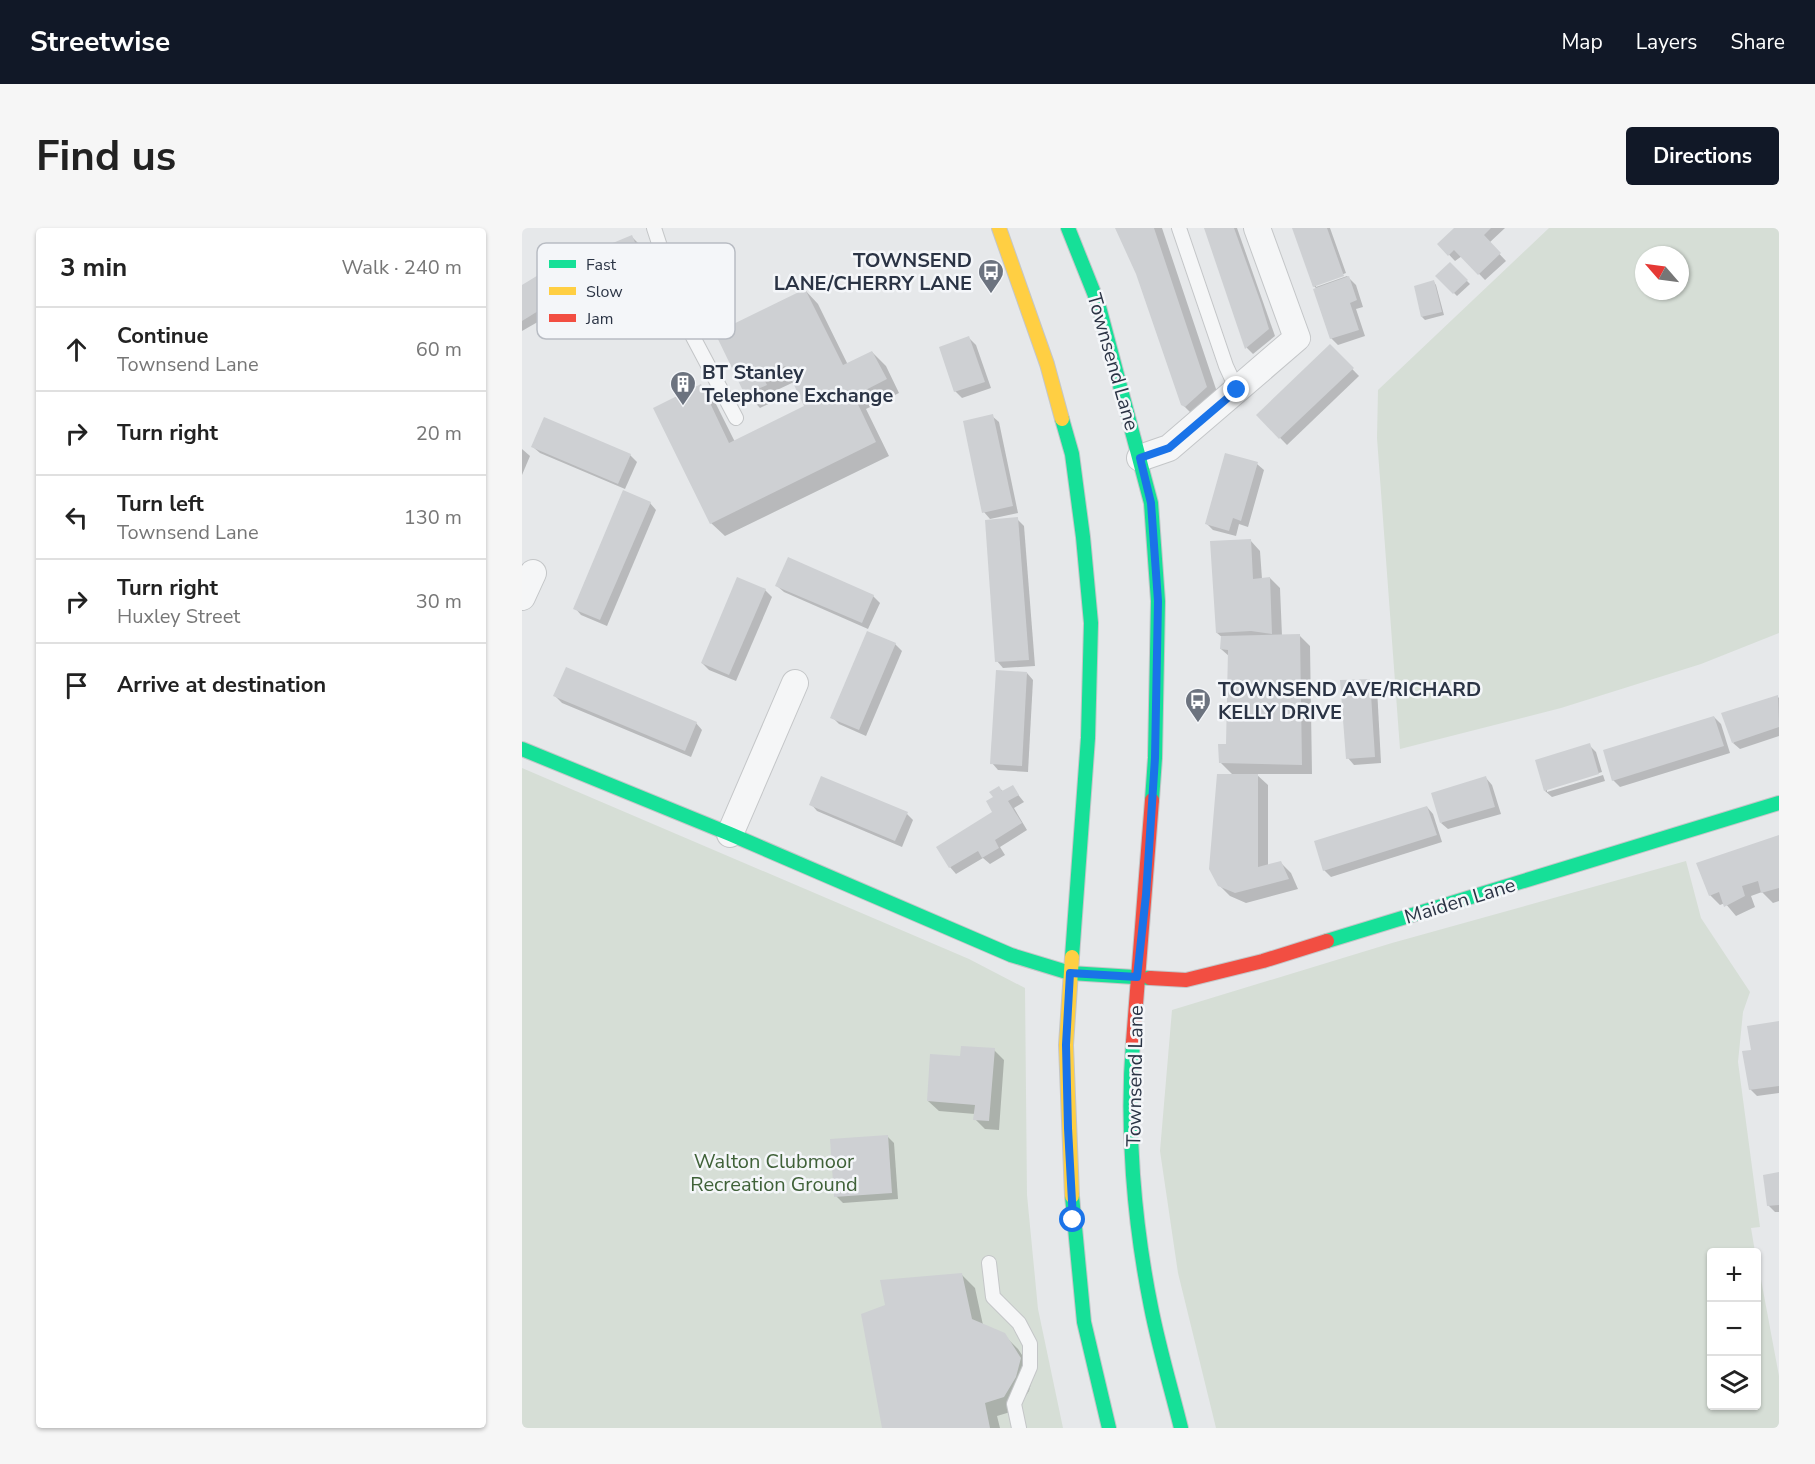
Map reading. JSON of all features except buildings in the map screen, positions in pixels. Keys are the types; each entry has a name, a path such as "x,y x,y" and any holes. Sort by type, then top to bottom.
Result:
{"main road":[{"path":"999,228 1047,363 1072,454 1091,622 1088,738 1066,1057 1073,1220 1084,1322 1108,1428"},
{"name":"Townsend Lane","path":"1068,228 1098,303 1151,503 1158,601 1155,758 1131,1066 1133,1165 1140,1245 1151,1309 1181,1428"},
{"name":"Maiden Lane","path":"522,749 730,834 1011,955 1070,973 1186,980 1263,961 1779,803"}],"street":[{"path":"1140,458 1169,448 1297,338 1257,228"},
{"path":"522,597 532,573"},
{"path":"730,834 795,683"}],"lane":[{"path":"654,228 659,243"},
{"path":"1179,228 1226,366 1237,390"},
{"path":"694,339 736,418"},
{"path":"989,1263 993,1297 1019,1323 1030,1344 1030,1367 1014,1404 1019,1428"}],"green space":[{"path":"1549,228 1779,228 1779,633 1701,664 1561,708 1400,749 1377,438 1378,390"},
{"name":"Walton Clubmoor Recreation Ground","path":"522,768 969,959 1025,988 1027,1195 1038,1309 1063,1428 522,1428"},
{"path":"1686,861 1701,918 1750,992 1743,1012 1738,1062 1760,1227 1751,1228 1754,1248 1707,1248 1707,1410 1761,1410 1761,1279 1779,1376 1779,1428 1216,1428 1178,1273 1160,1151 1172,1010 1392,943"}],"traffic: fast":[{"path":"1068,228 1098,303 1151,503 1158,601 1152,800"},
{"path":"1062,419 1072,454 1091,623 1088,738 1072,957"},
{"path":"522,749 730,834 1011,955 1070,973 1150,978"},
{"path":"1327,941 1779,803"},
{"path":"1133,1042 1131,1141 1140,1242 1154,1322 1181,1428"},
{"path":"1072,1196 1084,1322 1109,1428"}],"traffic: slow":[{"path":"999,228 1047,364 1062,419"},
{"path":"1072,957 1066,1045 1072,1196"}],"traffic: jam":[{"path":"1133,1042 1152,800"},
{"path":"1150,978 1186,980 1263,961 1327,941"}],"place":[{"name":"TOWNSEND LANE/CHERRY LANE","path":"991,295"},
{"name":"BT Stanley Telephone Exchange","path":"683,407"},
{"name":"TOWNSEND AVE/RICHARD KELLY DRIVE","path":"1198,724"}],"route":[{"path":"1073,1220 1066,1045 1070,973 1137,977 1146,895 1155,758 1158,601 1151,503 1140,458 1169,448 1237,390"}]}
